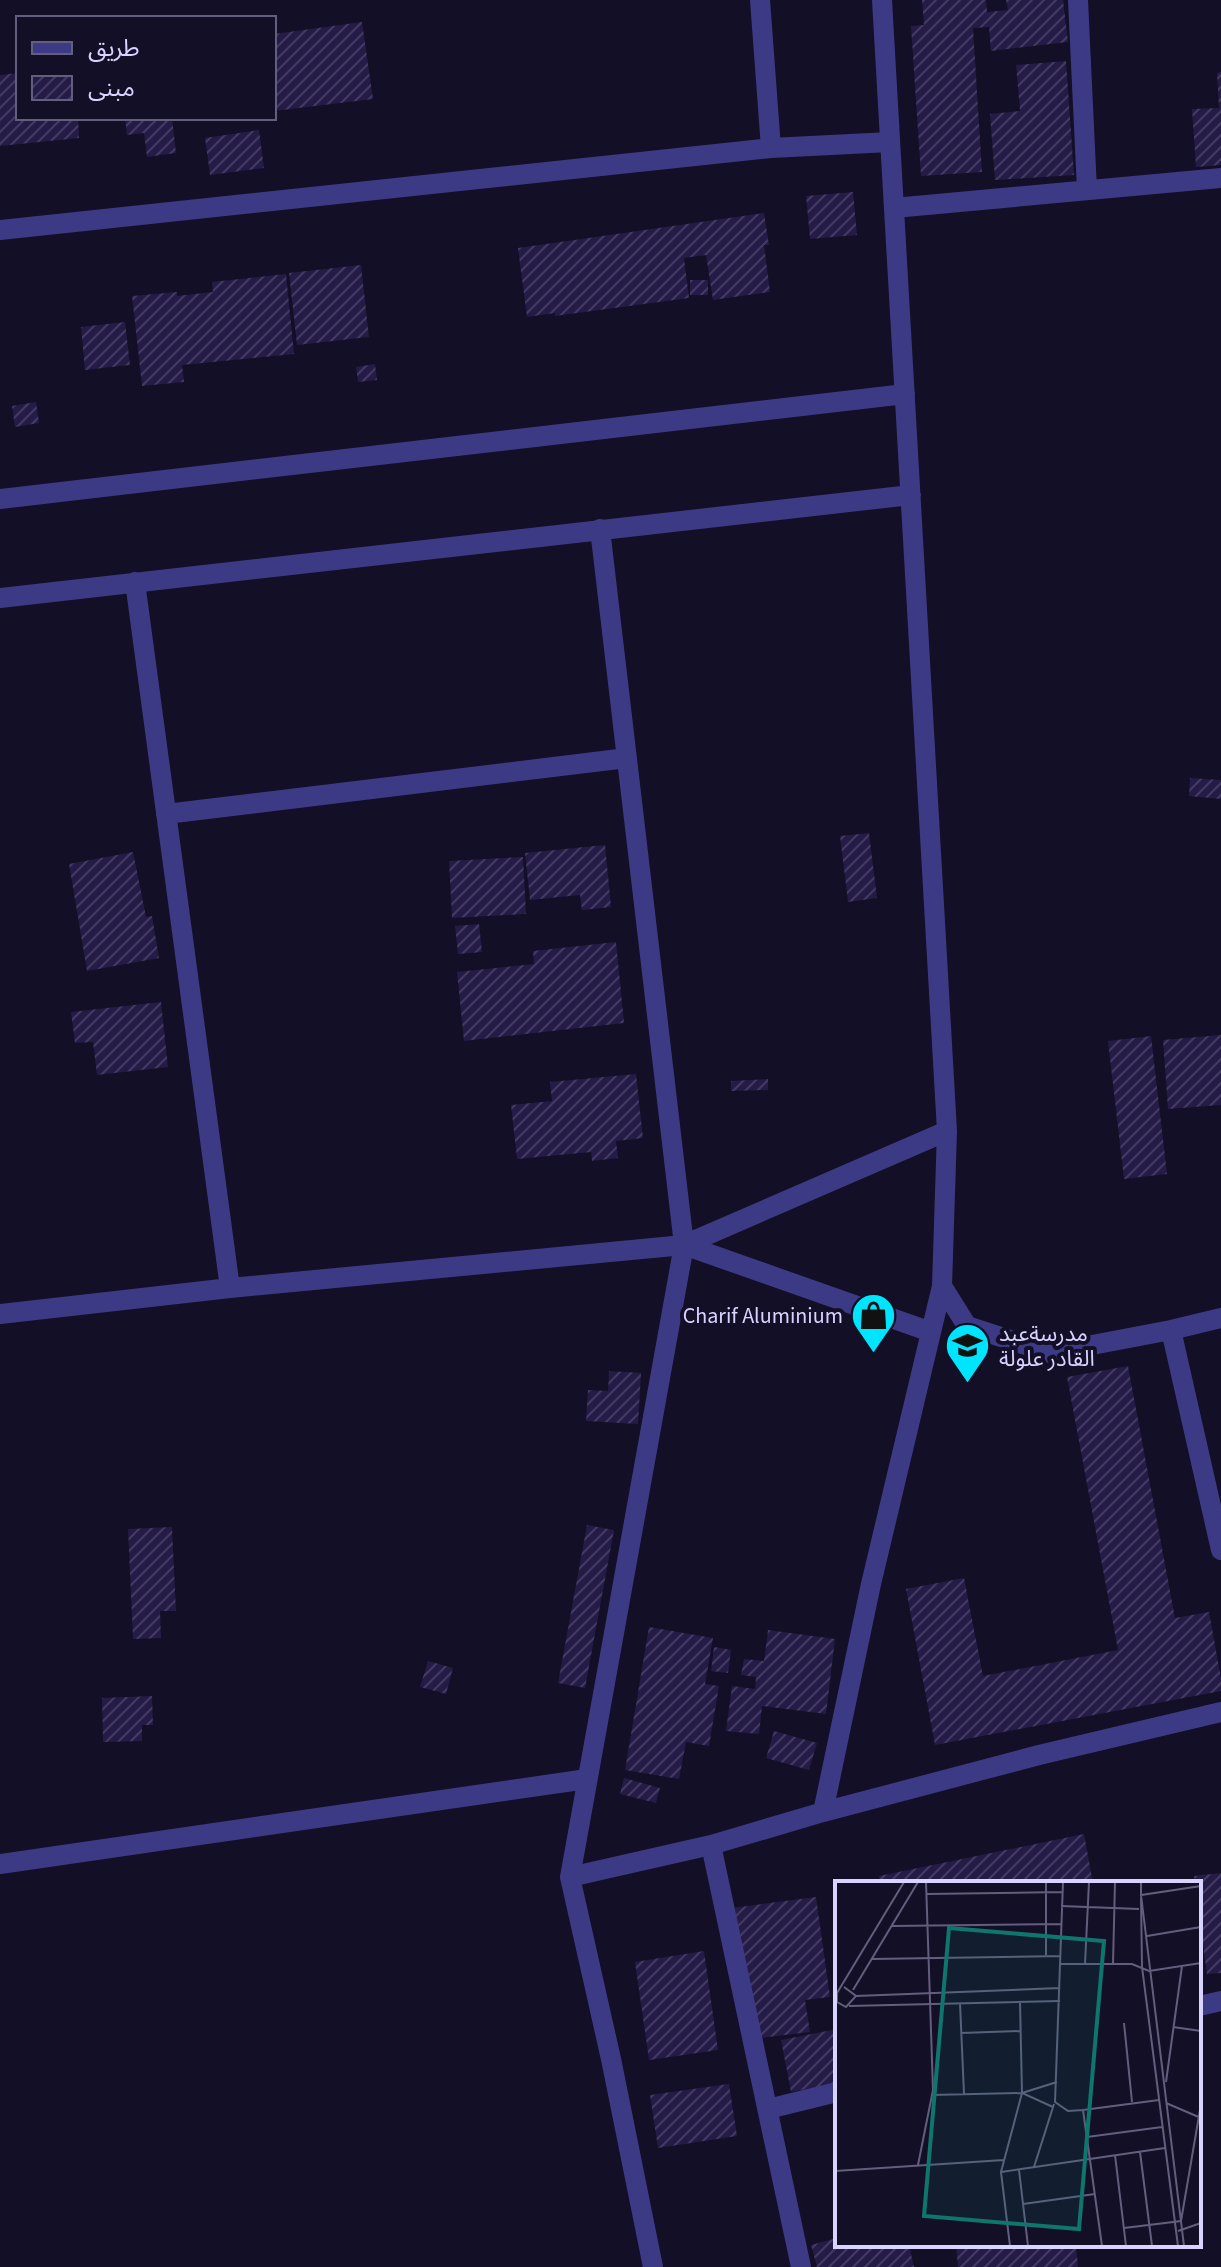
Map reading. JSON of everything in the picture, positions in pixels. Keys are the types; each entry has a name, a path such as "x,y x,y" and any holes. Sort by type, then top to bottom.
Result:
{"street":[{"path":"760,0 771,148"},
{"path":"823,1812 871,1584 942,1286 947,1131 882,0"},
{"path":"1078,0 1087,190"},
{"path":"0,230 771,148 890,142"},
{"path":"894,208 1221,178"},
{"path":"0,499 905,394"},
{"path":"0,598 911,495"},
{"path":"600,529 684,1245 570,1877 653,2267"},
{"path":"135,582 230,1288"},
{"path":"166,814 627,758"},
{"path":"0,1314 230,1288 684,1245 947,1131"},
{"path":"684,1245 931,1332"},
{"path":"942,1286 967,1326 1050,1353 1221,1318"},
{"path":"1171,1330 1220,1545"},
{"path":"570,1877 711,1845 1039,1755 1221,1712"},
{"path":"0,1864 587,1779"},
{"path":"711,1845 801,2267"},
{"path":"1201,2006 1221,2001"},
{"path":"768,2109 835,2092"}],"building":[{"path":"922,0 986,0 987,12 1008,10 1006,0 1063,0 1068,42 991,51 989,27 973,28 982,172 921,176 911,26 924,25"},
{"path":"362,22 373,99 276,111 276,34"},
{"path":"1066,61 1074,175 995,180 990,114 1020,111 1016,65"},
{"path":"1221,72 1221,165 1196,167 1192,109 1219,108 1217,73"},
{"path":"16,73 16,120 78,120 79,138 0,146 0,75"},
{"path":"125,120 172,120 176,153 147,157 144,133 127,135"},
{"path":"259,130 264,168 210,175 205,138"},
{"path":"853,192 857,235 810,239 806,196"},
{"path":"764,213 769,245 764,245 770,292 713,300 706,255 684,258 689,298 527,317 518,248"},
{"path":"361,265 369,337 297,345 289,273"},
{"path":"286,274 294,354 182,365 184,382 142,386 132,296 213,292 212,282"},
{"path":"690,280 708,280 708,295 690,295"},
{"path":"125,322 130,365 85,370 81,327"},
{"path":"375,364 377,380 358,382 356,367"},
{"path":"36,402 39,423 15,427 12,406"},
{"path":"1190,778 1221,780 1221,799 1189,796"},
{"path":"869,833 877,898 848,902 840,836"},
{"path":"605,845 611,907 582,910 580,895 530,900 525,853"},
{"path":"133,852 146,917 152,916 159,958 87,971 69,864"},
{"path":"523,857 526,914 452,918 449,861"},
{"path":"479,924 482,952 458,954 455,926"},
{"path":"616,942 624,1023 464,1041 457,972 534,964 533,951"},
{"path":"161,1002 168,1067 97,1075 93,1042 75,1043 71,1012"},
{"path":"1221,1035 1221,1105 1168,1109 1163,1040"},
{"path":"1151,1036 1167,1174 1124,1179 1108,1041"},
{"path":"636,1074 643,1138 616,1141 618,1158 592,1161 591,1152 517,1159 511,1105 552,1101 550,1082"},
{"path":"768,1079 768,1090 731,1091 731,1081"},
{"path":"1128,1366 1175,1618 1209,1612 1221,1691 935,1745 906,1589 964,1578 983,1676 1118,1650 1067,1377"},
{"path":"609,1371 641,1373 638,1424 586,1421 588,1390 608,1391"},
{"path":"587,1525 614,1530 585,1688 558,1683"},
{"path":"172,1527 176,1611 160,1611 161,1638 133,1639 128,1529"},
{"path":"649,1627 713,1638 705,1684 719,1686 709,1746 686,1742 679,1779 625,1770"},
{"path":"768,1630 835,1639 826,1714 762,1706 759,1734 726,1731 732,1686 755,1689 756,1677 741,1675 744,1659 764,1661"},
{"path":"714,1647 731,1650 728,1673 711,1671"},
{"path":"428,1661 453,1668 446,1694 420,1687"},
{"path":"152,1696 153,1725 142,1725 142,1741 103,1742 102,1698"},
{"path":"774,1731 817,1743 809,1770 766,1758"},
{"path":"624,1778 660,1788 656,1803 620,1794"},
{"path":"1084,1834 1093,1881 880,1881 879,1876"},
{"path":"1221,1873 1221,1973 1207,1974 1201,1930 1201,1881 1195,1881 1194,1876"},
{"path":"816,1897 830,1997 805,2000 810,2032 759,2038 732,1908"},
{"path":"704,1951 718,2050 649,2060 635,1962"},
{"path":"835,2029 835,2083 791,2092 781,2040"},
{"path":"729,2084 737,2136 658,2148 650,2095"},
{"path":"835,2239 835,2247 909,2247 914,2267 817,2267 811,2245"},
{"path":"956,2247 1076,2247 1078,2267 958,2267"}],"place":[{"name":"Charif Aluminium","path":"874,1354"},
{"name":"مدرسةعبد القادر علولة","path":"968,1385"}]}
